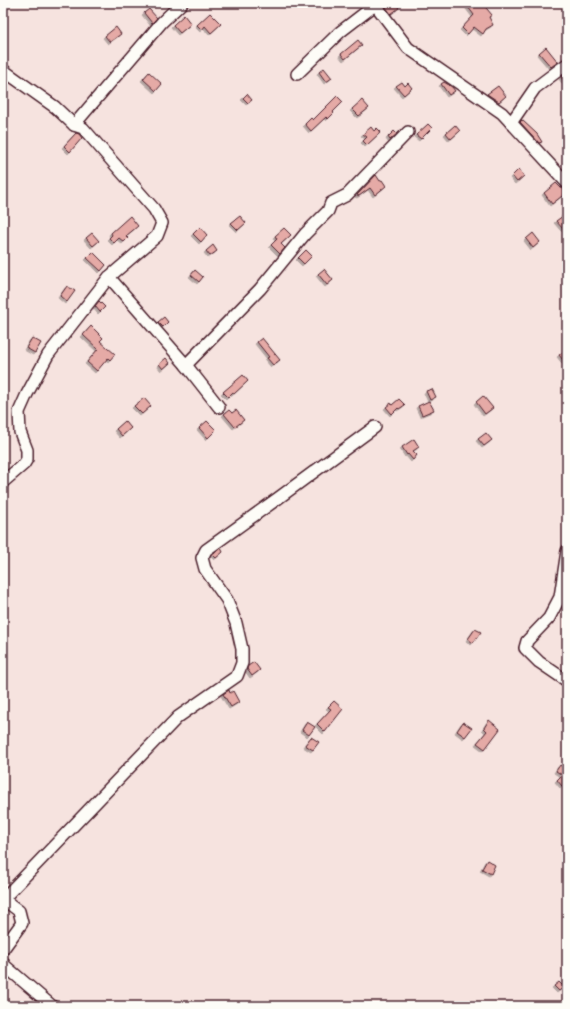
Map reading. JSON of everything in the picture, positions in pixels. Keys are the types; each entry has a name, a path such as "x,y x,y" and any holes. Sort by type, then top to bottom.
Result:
{"street":[{"path":"74,125 162,22 182,3"},
{"path":"297,74 340,32 374,4 408,48 502,113 567,183"},
{"path":"511,123 535,88 567,64"},
{"path":"3,70 55,107 74,125 83,128 154,209 162,223 157,236 109,277 48,355 19,412 20,432 27,450 27,459 24,464 3,482"},
{"path":"186,365 260,289 304,234 328,211 331,204 347,195 408,132"},
{"path":"109,277 186,365 219,407"},
{"path":"3,949 22,923 19,911 3,899 178,717 237,676 242,663 242,649 236,623 227,600 205,569 202,558 206,550 375,427"},
{"path":"567,551 560,597 549,618 527,641 525,648 539,662 567,681"},
{"path":"3,962 4,965 52,1006"}],"building":[{"path":"383,3 395,3 399,8 391,14"},
{"path":"465,3 482,3 492,15 489,17 493,25 486,29 483,34 474,27 468,34 462,28 474,15"},
{"path":"149,9 157,18 152,23 144,13"},
{"path":"210,13 221,24 211,33 205,26 202,30 197,25"},
{"path":"184,15 191,24 180,33 173,25"},
{"path":"116,27 121,34 110,42 105,36"},
{"path":"358,40 362,45 345,59 341,54"},
{"path":"546,47 558,62 551,67 539,53"},
{"path":"324,68 332,78 326,82 319,72"},
{"path":"149,72 162,84 156,91 143,79"},
{"path":"567,73 567,86 561,77"},
{"path":"402,82 405,86 408,83 412,88 404,95 396,86"},
{"path":"444,82 455,91 449,95 441,84"},
{"path":"498,86 506,96 499,102 487,94"},
{"path":"247,94 252,100 248,103 243,98"},
{"path":"337,96 343,102 328,119 326,117 311,131 305,124 311,118 313,120"},
{"path":"362,100 369,108 359,116 352,109"},
{"path":"522,120 537,134 542,142 539,143 520,122"},
{"path":"428,124 432,128 421,139 416,135"},
{"path":"455,125 460,131 451,139 446,133"},
{"path":"371,127 374,131 377,128 381,132 367,145 363,141 367,137 363,134"},
{"path":"394,131 397,134 390,140 388,137"},
{"path":"76,133 82,138 70,152 64,146"},
{"path":"519,169 524,176 517,182 512,176"},
{"path":"376,175 386,186 375,195 370,188 359,196 357,195"},
{"path":"556,183 561,188 567,190 567,192 552,204 544,193"},
{"path":"567,213 567,226 563,229 556,221"},
{"path":"130,216 138,226 126,236 128,238 124,242 119,238 114,243 109,238 112,235 111,233"},
{"path":"240,216 246,223 238,230 231,223"},
{"path":"200,227 207,235 201,242 193,234"},
{"path":"284,228 291,235 281,244 285,248 280,254 271,245 277,239 275,236"},
{"path":"92,233 99,241 93,246 86,238"},
{"path":"533,233 540,242 533,248 526,239"},
{"path":"213,245 217,251 210,256 206,251"},
{"path":"306,250 312,256 304,264 298,258"},
{"path":"93,252 106,265 101,271 87,258"},
{"path":"324,269 333,280 327,285 318,274"},
{"path":"195,270 203,277 199,282 191,275"},
{"path":"67,286 75,291 67,302 60,296"},
{"path":"99,301 105,307 100,312 95,306"},
{"path":"164,317 168,322 163,327 158,322"},
{"path":"91,326 103,338 100,341 115,354 110,360 108,358 97,371 87,362 98,349 83,335"},
{"path":"32,338 41,343 35,353 26,348"},
{"path":"262,338 280,360 273,365 267,358 269,357 257,342"},
{"path":"567,349 567,365 559,355"},
{"path":"166,358 170,363 163,369 159,364"},
{"path":"243,375 248,381 234,394 233,392 228,397 223,392"},
{"path":"432,389 436,397 430,400 426,391"},
{"path":"483,396 493,408 485,414 476,402"},
{"path":"144,398 151,406 142,414 134,406"},
{"path":"399,399 405,405 399,409 398,408 392,414 386,407 391,403 392,405"},
{"path":"429,401 434,410 422,415 418,406"},
{"path":"229,410 232,413 236,410 244,420 235,427 224,414"},
{"path":"125,421 131,428 122,436 116,429"},
{"path":"207,421 216,430 208,438 199,428"},
{"path":"486,433 492,440 484,446 478,439"},
{"path":"414,439 419,447 413,451 417,455 413,460 408,454 407,455 402,447"},
{"path":"221,548 223,552 216,558 212,554"},
{"path":"475,629 481,632 473,643 468,639"},
{"path":"254,662 260,670 252,676 247,669 248,666"},
{"path":"229,690 230,693 233,691 239,702 231,707 223,694"},
{"path":"334,701 343,709 325,732 317,724 331,709 328,707"},
{"path":"489,720 500,729 485,749 477,743 487,731 484,728"},
{"path":"307,722 315,727 309,735 302,730"},
{"path":"463,722 472,728 465,737 457,731"},
{"path":"311,737 319,742 313,750 305,745"},
{"path":"560,765 567,770 567,782 562,786 557,780 562,775 556,771"},
{"path":"487,860 495,865 491,874 482,869"},
{"path":"559,982 564,987 559,991 554,986"}]}
